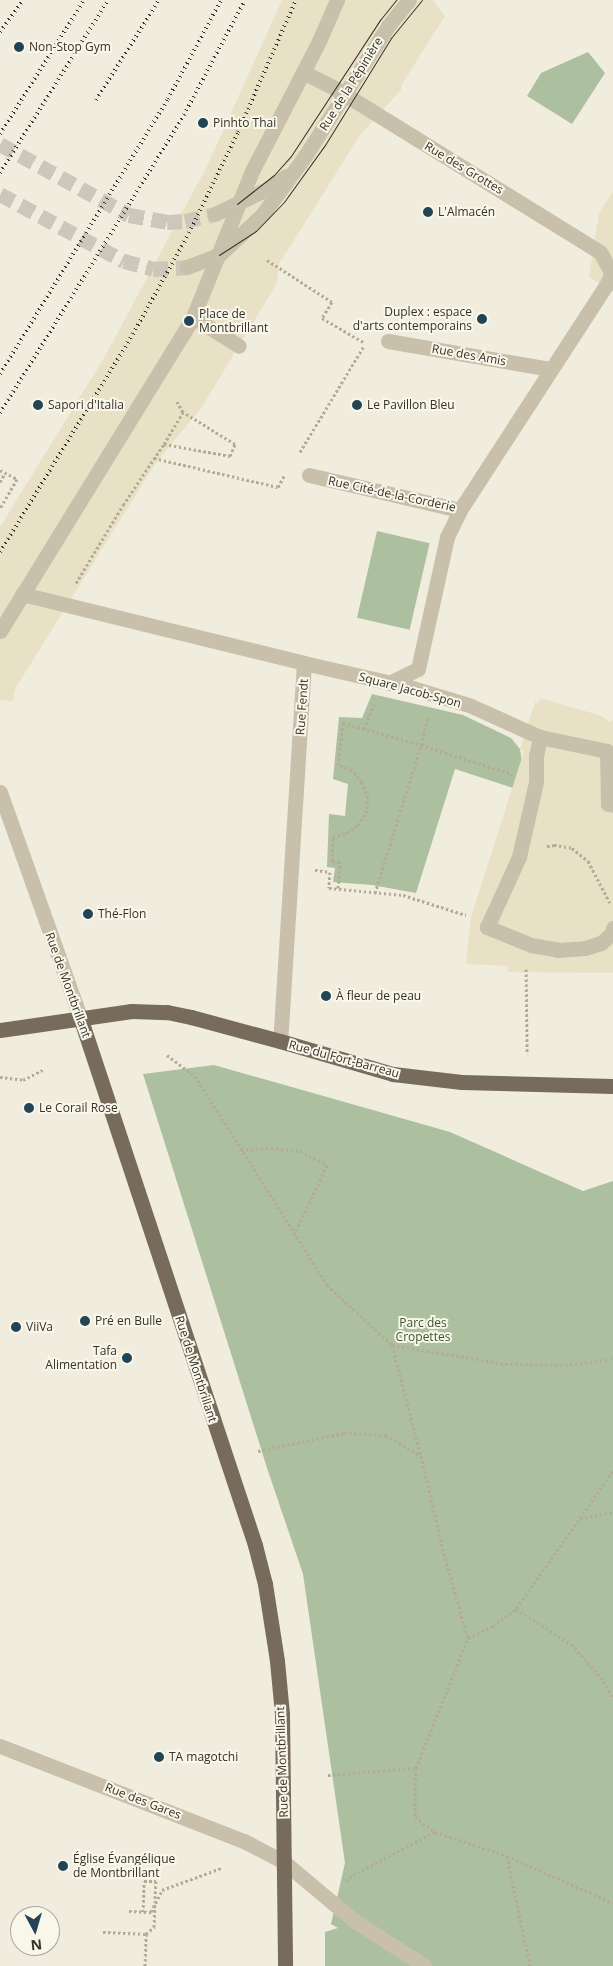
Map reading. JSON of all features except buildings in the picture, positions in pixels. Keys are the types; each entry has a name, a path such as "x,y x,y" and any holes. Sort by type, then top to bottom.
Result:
{"main road":[{"name":"Rue du Fort-Barreau","path":"0,1030 132,1011 167,1012 191,1016 393,1074 462,1082 613,1086"},
{"name":"Rue de Montbrillant","path":"80,1017 256,1544 263,1576 271,1617 282,1714 285,1966"}],"street":[{"path":"0,631 193,317 220,255 237,204 252,171 338,0"},
{"name":"Rue de la Pépinière","path":"220,255 262,215 296,169 388,26 409,0"},
{"name":"Rue des Grottes","path":"303,72 344,95 600,252 612,274"},
{"name":"Rue de la Pépinière","path":"215,214 267,189 296,169"},
{"path":"187,267 220,255"},
{"name":"Rue Cité-de-la-Corderie","path":"309,475 460,510 612,274"},
{"path":"193,317 239,346"},
{"name":"Rue des Amis","path":"388,341 550,369"},
{"path":"389,683 418,669 447,537 460,510"},
{"name":"Rue Fendt","path":"22,594 304,663 280,1041"},
{"name":"Square Jacob-Spon","path":"304,663 410,687 468,705 540,737 610,746 608,804 613,805"},
{"path":"540,737 536,756 536,782 519,857 487,926 531,945 558,950 585,948 601,943 612,933 613,928"},
{"name":"Rue de Montbrillant","path":"0,792 80,1017"},
{"name":"Rue des Gares","path":"0,1746 231,1834 284,1862 353,1920 425,1966"}],"path":[{"path":"154,458 278,487 366,343 322,318 332,302 266,260"},
{"path":"164,444 230,456 235,444 183,412 177,402"},
{"path":"72,589 183,412"},
{"path":"291,464 309,475"},
{"path":"0,470 18,479 0,509"},
{"path":"0,482 6,473"},
{"path":"364,728 376,699"},
{"path":"375,892 429,714"},
{"path":"338,888 340,862 332,861 333,837 346,833 358,825 366,813 368,798 362,782 352,770 338,765 343,723 536,782"},
{"path":"519,857 535,847 554,845 572,848 588,861 613,911"},
{"path":"314,870 330,872 329,888 403,895 471,917 487,926"},
{"path":"526,961 527,1054"},
{"path":"167,1055 195,1076 327,1285 392,1345 445,1558 468,1638 416,1768 415,1817 435,1832 507,1856 613,1903"},
{"path":"0,1077 23,1080 42,1070"},
{"path":"240,1150 271,1148 300,1151 327,1165 294,1235"},
{"path":"392,1345 505,1364 565,1365 613,1359"},
{"path":"258,1450 344,1433 386,1435 421,1456"},
{"path":"468,1638 493,1626 516,1609 613,1471"},
{"path":"580,1518 613,1512"},
{"path":"516,1609 571,1644 601,1677 613,1698"},
{"path":"328,1775 416,1768"},
{"path":"327,1900 353,1875 435,1832"},
{"path":"507,1856 530,1966"},
{"path":"129,1911 151,1912 162,1890 221,1868"},
{"path":"143,1912 144,1881 156,1881 154,1926 146,1934 145,1966"},
{"path":"103,1932 146,1934"}],"green space":[{"path":"588,52 605,73 572,124 527,96 541,73"},
{"path":"377,531 430,543 410,630 357,618"},
{"path":"372,694 463,715 511,738 520,749 522,763 513,788 455,769 416,893 372,885 333,882 335,868 327,867 329,814 345,816 348,784 333,779 339,717 362,718"},
{"name":"Parc des Cropettes","path":"214,1065 450,1132 583,1191 613,1181 613,1966 325,1966 325,1932 338,1928 331,1924 345,1863 303,1574 268,1471 143,1074"}],"shaded area":[{"name":"Place de Montbrillant","path":"282,0 433,0 445,16 401,86 401,90 360,135 279,264 277,283 202,407 155,464 15,689 13,701 0,700 0,527 104,358 207,166"},
{"path":"613,191 613,291 589,277 599,213"},
{"path":"540,698 602,716 609,722 613,720 613,973 508,972 507,966 466,964 471,917 524,751 520,749 535,702 538,703"}],"tunnel":[{"path":"0,144 129,215 167,222 185,221 215,214"},
{"path":"0,194 124,261 153,269 187,267"}],"tram line":[{"path":"237,204 274,175 291,156 380,20 396,0"},
{"path":"219,255 256,231 284,202 325,145 391,38 422,0"}],"railway":[{"path":"0,32 23,0"},
{"path":"0,134 84,0"},
{"path":"0,173 108,0"},
{"path":"96,100 159,0"},
{"path":"0,374 168,99 221,0"},
{"path":"0,413 184,115 245,0"},
{"path":"0,552 133,334 189,233 238,132 296,0"}],"place":[{"name":"Non-Stop Gym","path":"19,47"},
{"name":"Pinhto Thai","path":"203,123"},
{"name":"L'Almacén","path":"428,212"},
{"name":"Duplex : espace d'arts contemporains","path":"482,319"},
{"name":"Place de Montbrillant","path":"189,321"},
{"name":"Sapori d'Italia","path":"38,405"},
{"name":"Le Pavillon Bleu","path":"357,405"},
{"name":"Thé-Flon","path":"88,914"},
{"name":"À fleur de peau","path":"326,996"},
{"name":"Le Corail Rose","path":"29,1108"},
{"name":"Pré en Bulle","path":"85,1321"},
{"name":"ViiVa","path":"16,1327"},
{"name":"Tafa Alimentation","path":"127,1358"},
{"name":"TA magotchi","path":"159,1757"},
{"name":"Église Évangélique de Montbrillant","path":"63,1866"}]}
